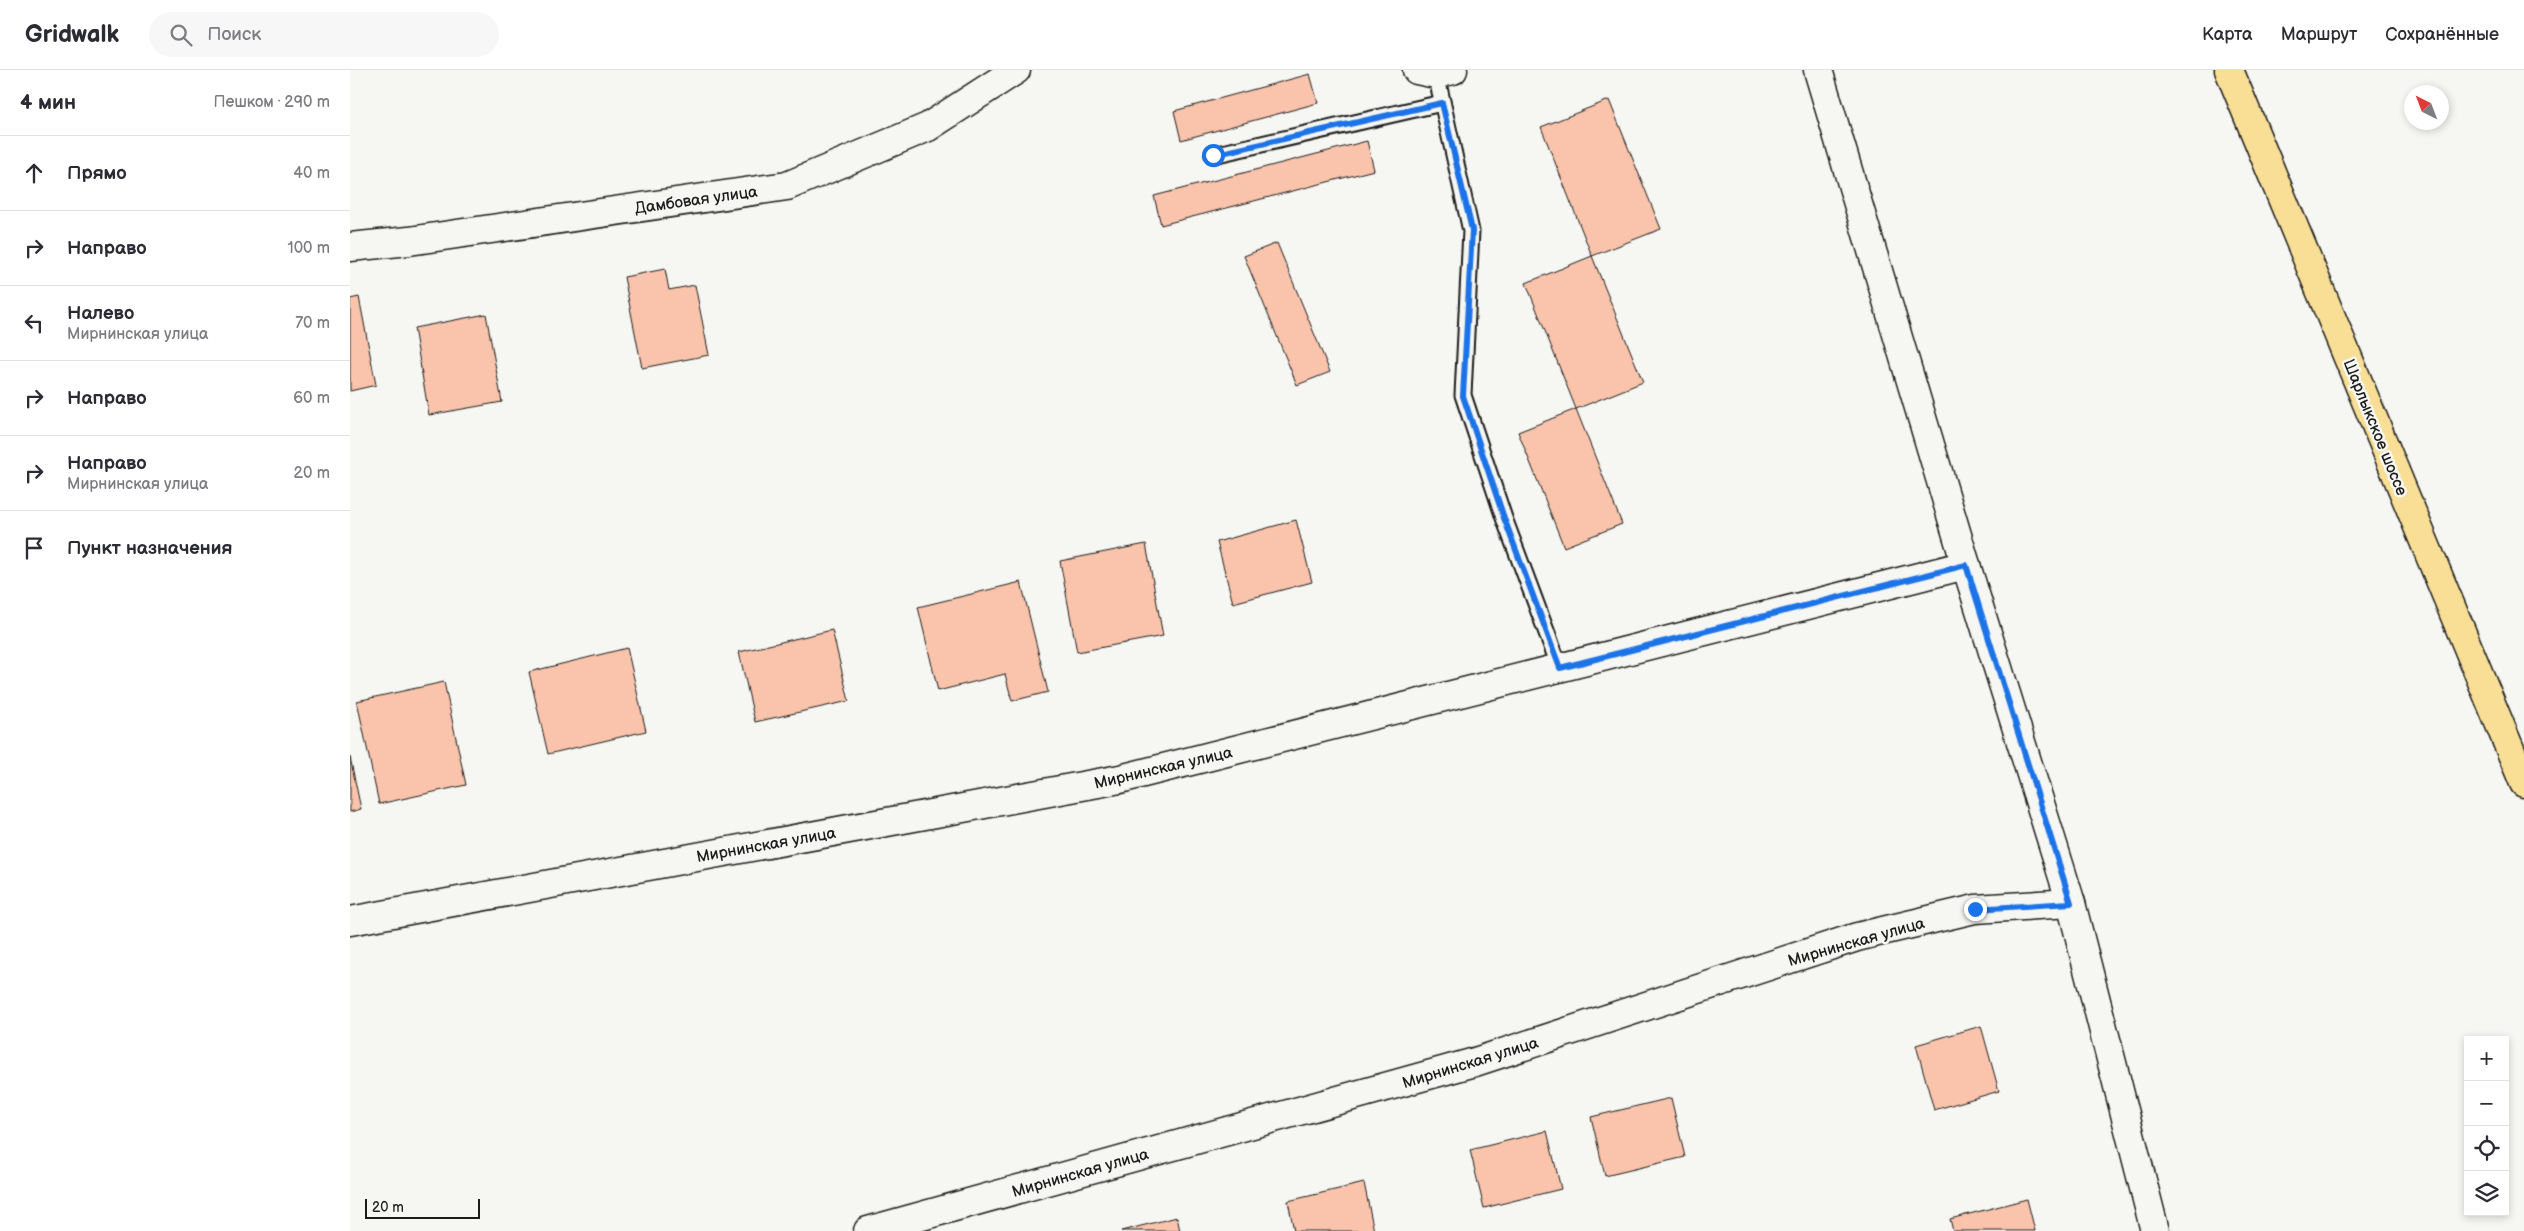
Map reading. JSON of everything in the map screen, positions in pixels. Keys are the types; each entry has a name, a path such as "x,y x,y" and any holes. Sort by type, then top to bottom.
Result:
{"main road":[{"name":"Шарлыкское шоссе","path":"2229,70 2524,783"}],"street":[{"name":"Дамбовая улица","path":"350,247 409,241 788,186 928,127 1016,70"},
{"path":"1818,70 1966,565 2071,903 2155,1231"},
{"name":"Мирнинская улица","path":"350,921 1120,779 1966,565"},
{"name":"Мирнинская улица","path":"868,1231 1475,1062 1857,937 1975,909 2071,903"}],"lane":[{"path":"1435,71 1472,230 1463,396 1504,518 1560,668"},
{"path":"1213,155 1442,103"}],"building":[{"path":"1310,74 1318,103 1181,140 1174,111"},
{"path":"1609,100 1661,229 1592,256 1541,127"},
{"path":"1367,141 1374,170 1161,225 1154,196"},
{"path":"1277,243 1330,372 1297,385 1244,256"},
{"path":"1592,256 1643,382 1576,409 1526,283"},
{"path":"665,269 669,290 695,285 709,355 642,368 624,277"},
{"path":"359,297 376,385 350,391 350,299"},
{"path":"486,314 502,402 429,415 414,328"},
{"path":"1576,409 1622,524 1564,547 1518,432"},
{"path":"1296,520 1312,582 1233,603 1217,542"},
{"path":"1146,544 1163,636 1077,652 1060,561"},
{"path":"1021,582 1048,692 1012,701 1005,674 938,691 918,607"},
{"path":"832,630 849,701 755,722 739,652"},
{"path":"627,648 646,731 548,754 529,672"},
{"path":"444,682 466,785 379,804 357,701"},
{"path":"350,757 361,809 350,812"},
{"path":"1981,1026 1999,1091 1934,1110 1916,1045"},
{"path":"1671,1098 1685,1157 1605,1176 1591,1117"},
{"path":"1547,1131 1561,1189 1484,1208 1470,1150"},
{"path":"1364,1183 1374,1231 1294,1231 1288,1201"},
{"path":"2027,1199 2035,1231 1953,1231 1950,1219"},
{"path":"1177,1217 1180,1231 1121,1231"}],"route":[{"path":"1213,155 1442,103 1472,230 1463,396 1504,518 1560,668 1966,565 2071,903 1975,909"}]}
